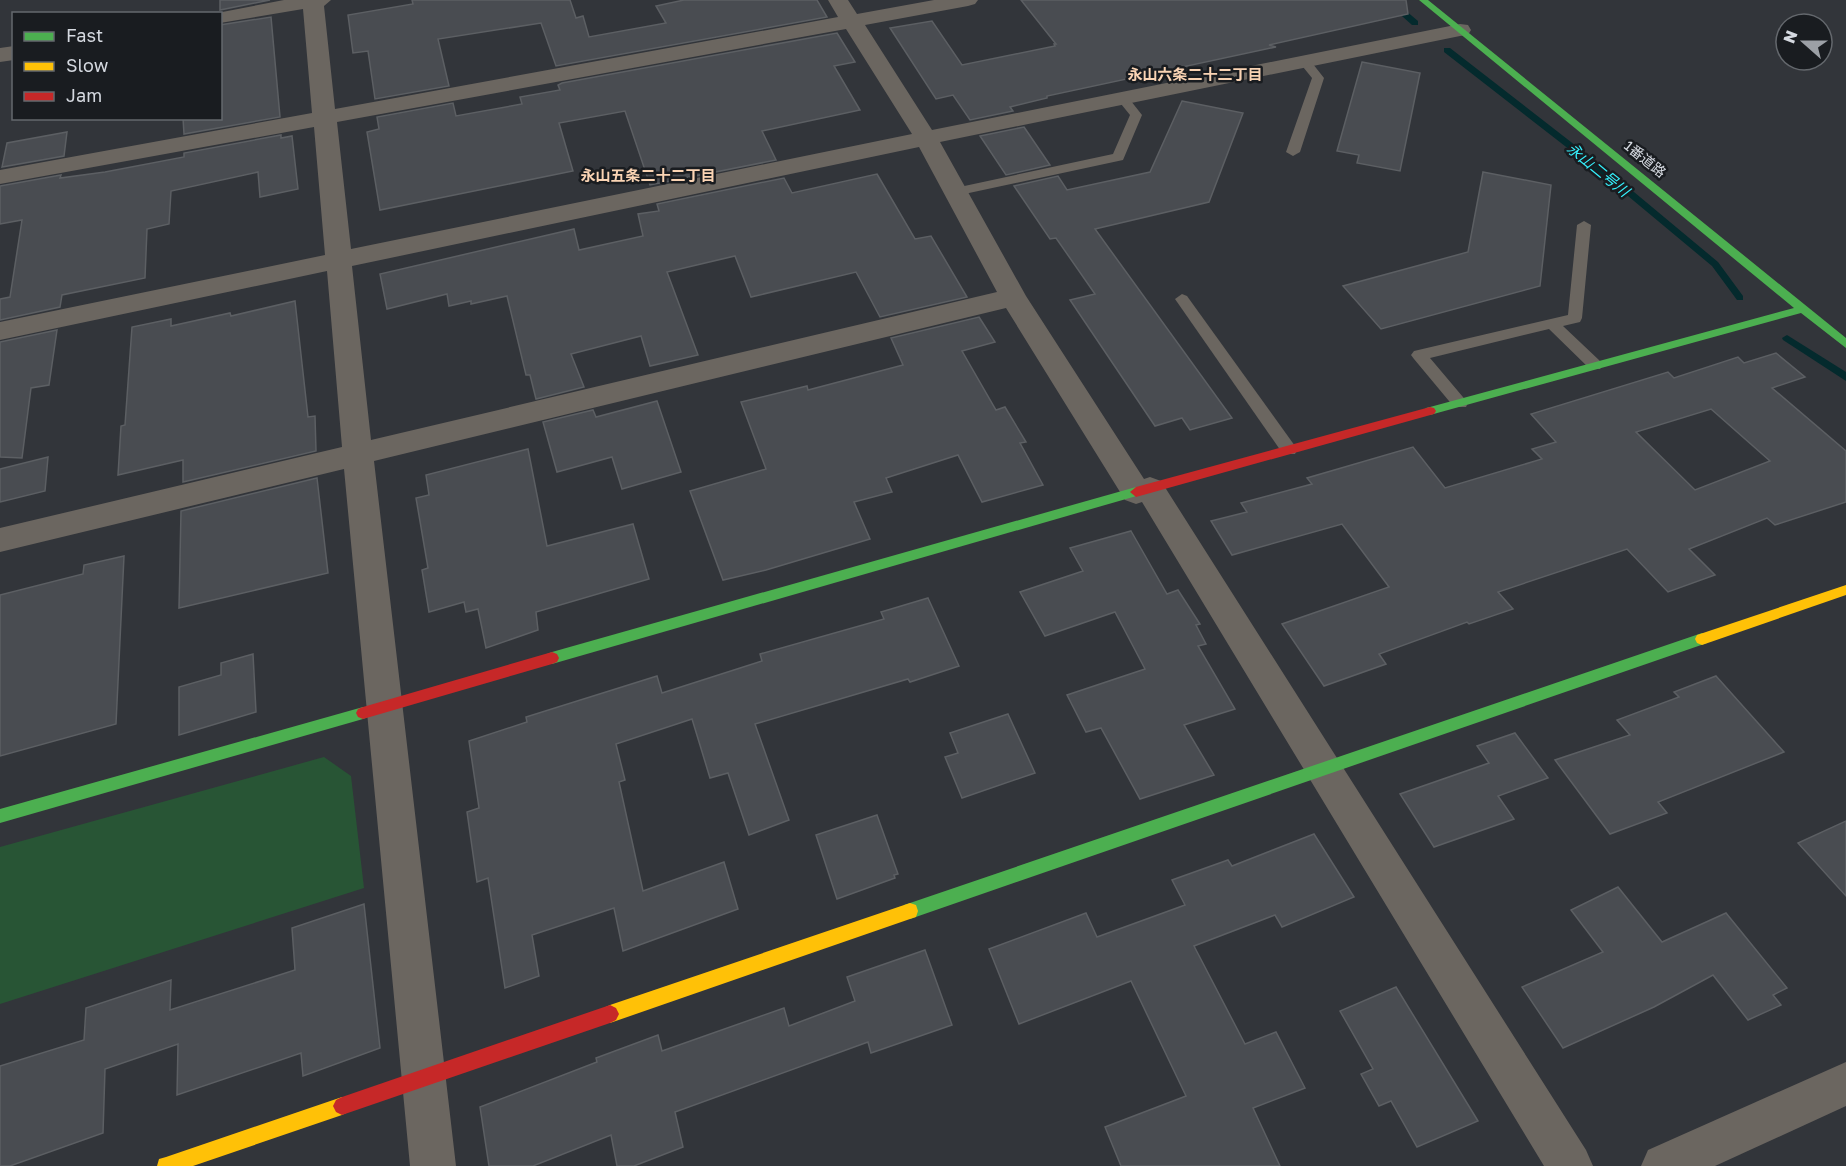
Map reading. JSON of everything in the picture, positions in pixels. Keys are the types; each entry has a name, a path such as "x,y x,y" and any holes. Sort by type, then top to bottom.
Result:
{"street":[{"path":"838,0 926,138 1013,297 1143,490 1323,770 1570,1166"},
{"path":"0,177 968,0"},
{"name":"1番道路","path":"1422,0 1802,309 1841,334"},
{"path":"222,17 317,1 325,117 383,708 433,1166"},
{"path":"0,330 1460,30"},
{"path":"0,540 1013,297"},
{"path":"0,816 1143,490 1802,309"},
{"path":"166,1166 1846,591"},
{"path":"1664,1166 1846,1084"}],"lane":[{"path":"1293,152 1318,78 1305,62"},
{"path":"956,192 1119,157 1136,115 1123,99"},
{"path":"1460,403 1419,354 1575,318 1584,225"},
{"path":"1182,299 1289,450"},
{"path":"1551,323 1595,365"}],"green space":[{"path":"324,757 351,776 364,888 0,1004 0,847"}],"building":[{"path":"220,0 270,0 220,10"},
{"path":"412,0 570,0 576,18 583,16 589,37 666,23 656,6 684,0 817,0 827,17 556,66 541,23 438,39 449,86 375,99 368,51 353,53 348,15 413,4"},
{"path":"1021,0 1406,0 1408,14 1269,45 1276,47 1047,96 1047,98 1010,107 1013,111 970,120 953,95 936,99 890,28 932,21 962,65 1055,46 1056,44"},
{"path":"271,17 280,117 184,134 183,120 222,120 222,25"},
{"path":"837,33 855,62 834,66 860,110 762,131 776,160 650,185 625,111 559,123 573,171 380,210 367,132 379,129 377,117 453,103 456,116 522,104 520,97 560,90 558,85 562,83"},
{"path":"1362,62 1420,73 1400,171 1357,163 1359,155 1337,151"},
{"path":"1182,101 1243,113 1209,202 1095,229 1232,418 1190,430 1182,418 1155,426 1070,300 1095,294 1056,238 1050,239 1014,186 1058,176 1067,190 1150,172"},
{"path":"1024,127 1050,165 1006,175 980,136"},
{"path":"67,132 64,156 2,167 7,143"},
{"path":"281,135 281,138 292,136 298,189 260,197 258,172 171,191 169,224 147,229 145,278 62,295 60,307 0,320 0,299 10,297 22,220 0,224 0,186 61,175 60,178 105,172 184,157 184,153"},
{"path":"1483,172 1551,185 1540,286 1381,329 1343,286 1468,252"},
{"path":"877,174 915,239 931,236 967,297 880,317 856,272 751,297 735,256 667,272 698,355 650,366 641,336 571,354 584,387 536,399 530,375 526,375 507,296 449,306 447,294 387,309 380,274 574,229 579,250 643,236 638,214 659,211 657,204 784,178 792,193"},
{"path":"295,301 308,417 315,416 316,451 183,482 183,460 118,475 121,426 125,425 132,327 171,319 171,326 230,313 231,316"},
{"path":"979,317 995,342 962,351 996,410 1005,407 1026,442 1020,443 1043,485 982,502 958,455 886,478 892,492 854,502 870,539 766,570 723,580 690,491 766,469 741,402 807,386 808,390 903,365 891,338"},
{"path":"57,330 49,385 31,388 22,458 0,457 0,342"},
{"path":"1776,353 1805,377 1772,388 1846,451 1846,502 1775,525 1767,518 1689,549 1715,575 1668,592 1627,549 1498,592 1513,609 1469,624 1467,622 1379,654 1386,664 1324,686 1282,624 1389,587 1342,524 1232,555 1211,521 1247,512 1241,503 1312,484 1307,478 1413,447 1445,488 1542,459 1532,449 1556,442 1531,414 1668,372 1674,378 1738,357 1744,363","holes":["1711,409 1770,461 1695,490 1636,432"]},
{"path":"657,401 681,472 622,489 612,457 557,472 543,422 593,410 596,417"},
{"path":"528,449 547,546 633,524 649,579 536,612 538,630 486,648 478,609 466,612 464,602 429,612 422,570 428,568 416,498 429,495 426,475"},
{"path":"48,457 45,491 0,502 0,469"},
{"path":"317,478 328,573 179,608 181,511"},
{"path":"1131,531 1167,594 1178,590 1200,624 1196,625 1206,644 1198,646 1235,709 1184,725 1214,775 1140,799 1101,728 1086,732 1067,695 1145,669 1115,612 1045,636 1020,592 1083,571 1070,548"},
{"path":"124,556 116,724 0,756 0,595 83,574 84,565"},
{"path":"928,598 959,666 910,682 908,679 755,724 789,820 749,835 728,773 710,778 692,719 616,744 625,780 619,782 643,891 724,862 738,909 623,951 614,908 532,935 539,976 505,988 488,878 477,882 467,812 479,808 469,741 527,722 526,717 657,676 662,693 762,661 760,654 884,619 881,612"},
{"path":"253,654 256,712 179,735 179,687 221,675 221,663"},
{"path":"1716,676 1784,752 1658,802 1667,813 1610,834 1555,760 1630,735 1617,720 1679,697 1674,692"},
{"path":"1008,714 1035,773 962,798 945,757 958,753 950,733"},
{"path":"1515,733 1548,778 1498,796 1514,819 1434,847 1400,794 1489,763 1477,746"},
{"path":"877,815 898,874 894,875 895,878 837,899 816,835"},
{"path":"1846,821 1846,896 1798,843"},
{"path":"1314,834 1354,897 1282,927 1275,915 1194,946 1245,1044 1276,1032 1305,1088 1253,1108 1280,1166 1121,1166 1105,1127 1186,1096 1131,981 1019,1024 989,949 1086,913 1097,937 1185,905 1172,880 1228,860 1232,866"},
{"path":"1618,887 1662,942 1726,913 1787,988 1773,995 1781,1005 1748,1020 1713,975 1654,1007 1563,1048 1522,987 1603,952 1571,910"},
{"path":"364,904 380,1048 303,1076 301,1053 177,1095 178,1044 105,1069 103,1133 10,1166 0,1166 0,1066 84,1040 86,1008 171,980 170,1010 295,970 292,928"},
{"path":"925,950 952,1025 871,1053 868,1042 675,1112 683,1147 634,1166 617,1166 611,1135 533,1166 489,1166 480,1107 597,1062 596,1058 658,1035 662,1051 784,1008 789,1026 855,1001 847,977"},
{"path":"1396,987 1478,1121 1417,1147 1391,1101 1379,1106 1361,1074 1373,1069 1340,1011"}],"waterway":[{"name":"永山二号川","path":"1388,0 1415,23"},
{"name":"永山二号川","path":"1447,50 1613,179 1715,264 1740,298"},
{"name":"永山二号川","path":"1787,338 1846,377"}],"traffic: fast":[{"path":"1423,0 1846,344"},
{"path":"1430,411 1802,309"},
{"path":"552,658 1136,492"},
{"path":"910,911 1702,639"},
{"path":"0,816 363,713"}],"traffic: slow":[{"path":"1702,639 1846,590"},
{"path":"610,1014 910,911"},
{"path":"166,1166 342,1106"}],"traffic: jam":[{"path":"1136,492 1430,411"},
{"path":"363,713 552,658"},
{"path":"342,1106 610,1014"}],"district":[{"name":"永山六条二十二丁目","path":"1195,75"},
{"name":"永山五条二十二丁目","path":"648,176"}]}
